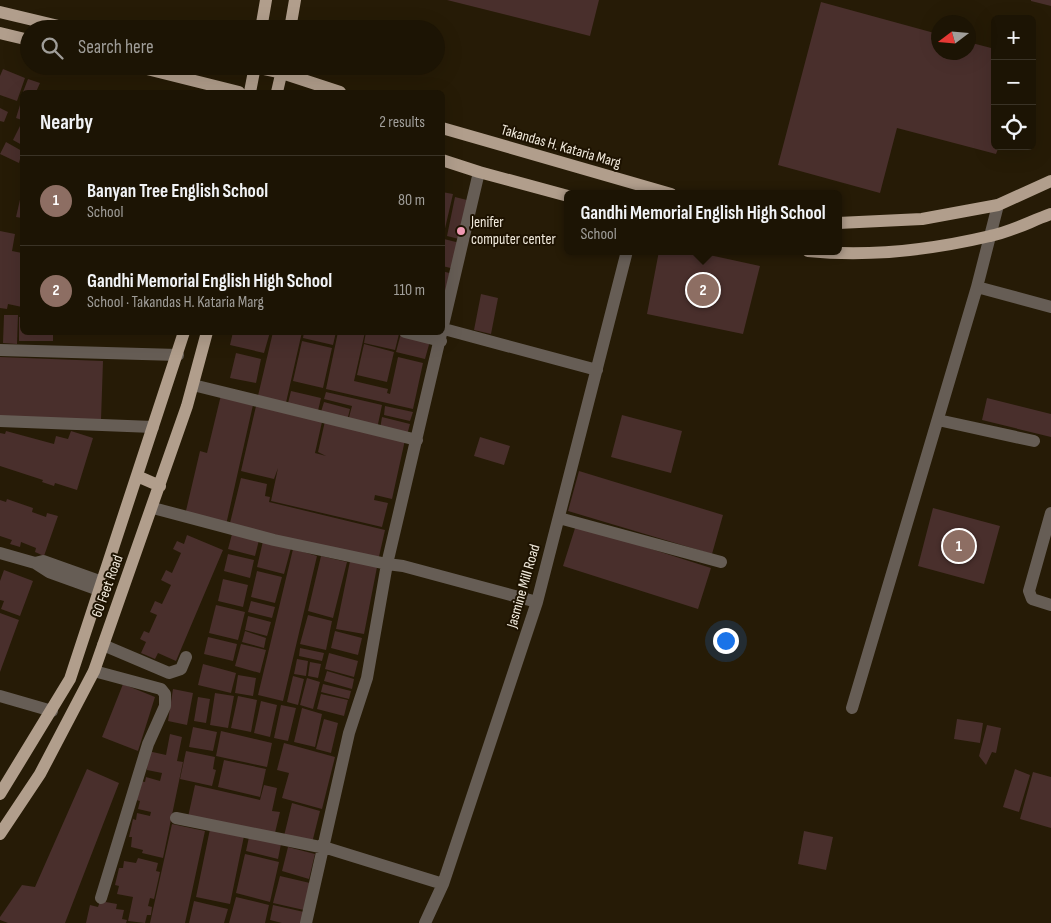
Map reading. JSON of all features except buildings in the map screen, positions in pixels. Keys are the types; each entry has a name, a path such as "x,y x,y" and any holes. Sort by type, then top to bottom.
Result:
{"main road":[{"path":"263,20 266,0"},
{"path":"292,20 295,0"},
{"path":"0,12 33,20"},
{"path":"0,34 20,38"},
{"path":"171,75 231,90"},
{"path":"250,90 252,75"},
{"path":"277,90 280,75"},
{"path":"297,75 335,90"},
{"name":"Takandas H. Kataria Marg","path":"445,129 641,190"},
{"path":"445,161 564,195"},
{"path":"842,223 922,219 998,205 1051,181"},
{"path":"842,253 915,250 992,236 1051,214"},
{"name":"60 Feet Road","path":"0,794 70,679 183,335"},
{"name":"60 Feet Road","path":"0,834 40,774 94,671 153,508 193,385 206,335"},
{"path":"137,476 160,486"}],"street":[{"path":"445,322 479,172"},
{"path":"852,708 992,236 998,205"},
{"name":"Jasmine Mill Road","path":"425,923 442,884 536,602 626,255"},
{"path":"977,287 1051,307"},
{"path":"306,923 349,733 367,678 387,564 442,335 597,370"},
{"path":"0,350 178,355"},
{"path":"193,385 417,440"},
{"path":"938,420 1034,442"},
{"path":"0,421 154,427"},
{"path":"153,508 274,540 403,566 536,602"},
{"path":"1051,513 1029,591 1032,599 1051,605"},
{"path":"559,518 721,562"},
{"path":"0,553 35,563 49,572 100,586"},
{"path":"103,645 169,673 181,669 186,657"},
{"path":"94,671 161,689 165,694 165,706 148,744 101,898"},
{"path":"0,696 52,711"},
{"path":"176,818 330,849 442,884"}],"place":[{"name":"Jenifer computer center","path":"461,231"},
{"name":"Gandhi Memorial English High School","path":"703,290"},
{"name":"Banyan Tree English School","path":"959,546"}]}
